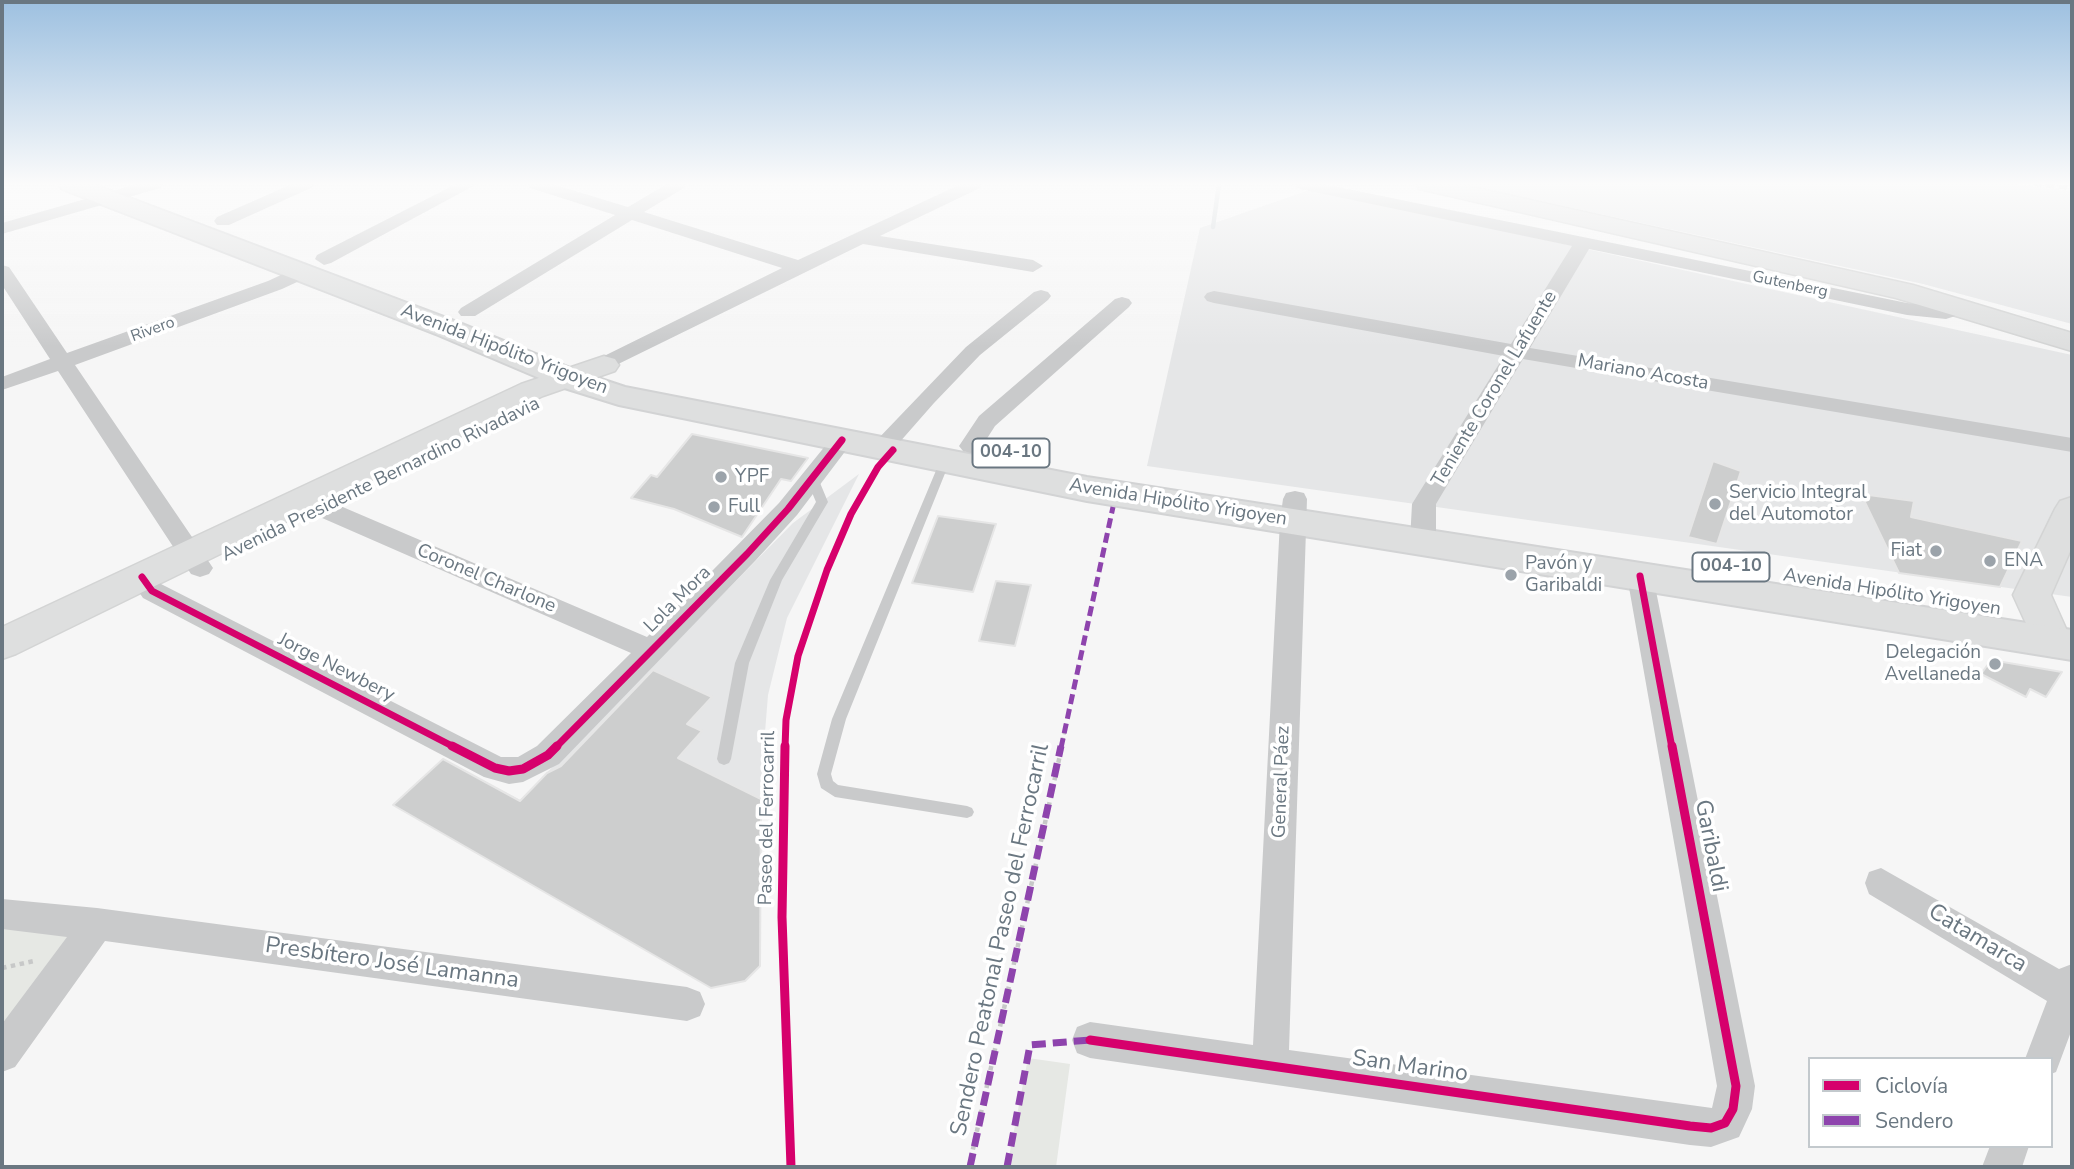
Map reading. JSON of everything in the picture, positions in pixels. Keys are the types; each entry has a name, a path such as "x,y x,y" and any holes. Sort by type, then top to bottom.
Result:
{"main road":[{"name":"Avenida Hipólito Yrigoyen","path":"251,239 569,379 619,395 842,440 890,439"},
{"name":"Avenida Hipólito Yrigoyen","path":"259,239 313,265 468,312 604,365 649,379 890,439 958,453 1087,489 1294,510 2059,631"},
{"path":"1670,239 1903,291 1961,308"},
{"name":"Gutenberg","path":"1961,308 2072,342"},
{"path":"569,379 604,365"},
{"name":"Avenida Presidente Bernardino Rivadavia","path":"195,561 322,508 551,397 569,379"},
{"name":"Avenida Presidente Bernardino Rivadavia","path":"2,644 147,584 532,390 569,379"},
{"path":"2059,631 2032,595 2072,509"},
{"name":"Avenida Hipólito Yrigoyen","path":"1423,530 1640,576 2059,631"},
{"name":"Avenida Presidente Bernardino Rivadavia","path":"2,664 147,584"}],"street":[{"name":"Rivero","path":"2,384 275,285 364,239"},
{"path":"468,312 589,239"},
{"path":"708,239 799,267"},
{"path":"604,365 860,239"},
{"path":"864,239 1033,266"},
{"name":"Gutenberg","path":"1567,239 1907,309 1946,313 1961,308"},
{"name":"Teniente Coronel Lafuente","path":"1423,530 1424,504 1584,242"},
{"path":"2,271 195,561"},
{"path":"890,439 973,351 1041,296"},
{"name":"Mariano Acosta","path":"1214,297 1519,352 2072,445"},
{"path":"958,453 987,421 1122,303"},
{"name":"Lola Mora","path":"523,769 548,755 769,532 842,440"},
{"name":"Coronel Charlone","path":"322,508 650,650"},
{"name":"General Páez","path":"1270,1066 1294,510"},
{"name":"Garibaldi","path":"1640,576 1736,1086 1733,1109 1725,1123"},
{"name":"Jorge Newbery","path":"147,584 495,768 509,771 523,769"},
{"name":"Catamarca","path":"1881,883 2071,990"},
{"path":"2,914 97,923"},
{"path":"2,1054 97,923"},
{"name":"Presbítero José Lamanna","path":"97,923 687,1004"},
{"path":"2044,1057 2071,990"},
{"name":"San Marino","path":"1090,1040 1690,1126 1711,1128 1725,1123"},
{"path":"2002,1167 2009,1148"}],"lane":[{"path":"958,453 839,719 824,774 826,784 835,791 967,812"},
{"path":"724,759 742,663 776,580 821,502 812,478"}],"shaded area":[{"path":"1198,239 1539,239 2072,355 2072,597 1147,466"},
{"path":"1713,239 2072,239 2072,324 1923,284"},
{"path":"859,474 787,618 768,695 745,981 711,988 393,805 443,759 520,800 793,523"},
{"path":"2,914 97,924 2,1054"},
{"path":"1028,1058 1070,1064 1056,1167 1007,1167"}],"building":[{"path":"692,434 808,458 791,481 781,479 742,537 674,509 631,498 651,475 657,477"},
{"name":"Servicio Integral del Automotor","path":"1713,461 1741,471 1717,544 1688,537"},
{"path":"1861,494 1914,501 1911,517 2022,541 2000,587 1899,573"},
{"path":"938,516 996,524 973,592 912,583"},
{"path":"996,581 1031,585 1015,646 979,641"},
{"path":"1991,660 2062,672 2046,697 2030,689 2026,697 1981,674"},
{"path":"653,670 712,697 687,724 702,731 678,758 761,799 760,966 745,981 711,988 393,805 443,759 520,801 547,773 561,766"}],"marked path":[{"path":"970,1167 1113,507"},
{"path":"1007,1167 1030,1045 1090,1040"}],"cycle path":[{"path":"142,577 152,591 495,768 509,771 523,769 548,755 747,554 788,509 842,440"},
{"name":"Paseo del Ferrocarril","path":"791,1167 782,917 782,806 786,720 798,656 827,570 851,514 878,467 893,450"},
{"path":"1090,1040 1690,1126 1711,1128 1725,1123 1733,1109 1736,1086 1640,576"}],"place":[{"name":"YPF","path":"721,477"},
{"name":"Servicio Integral del Automotor","path":"1715,504"},
{"name":"Full","path":"714,507"},
{"name":"Fiat","path":"1936,551"},
{"name":"ENA","path":"1990,561"},
{"name":"Pavón y Garibaldi","path":"1511,575"},
{"name":"Delegación Avellaneda","path":"1995,664"}]}
